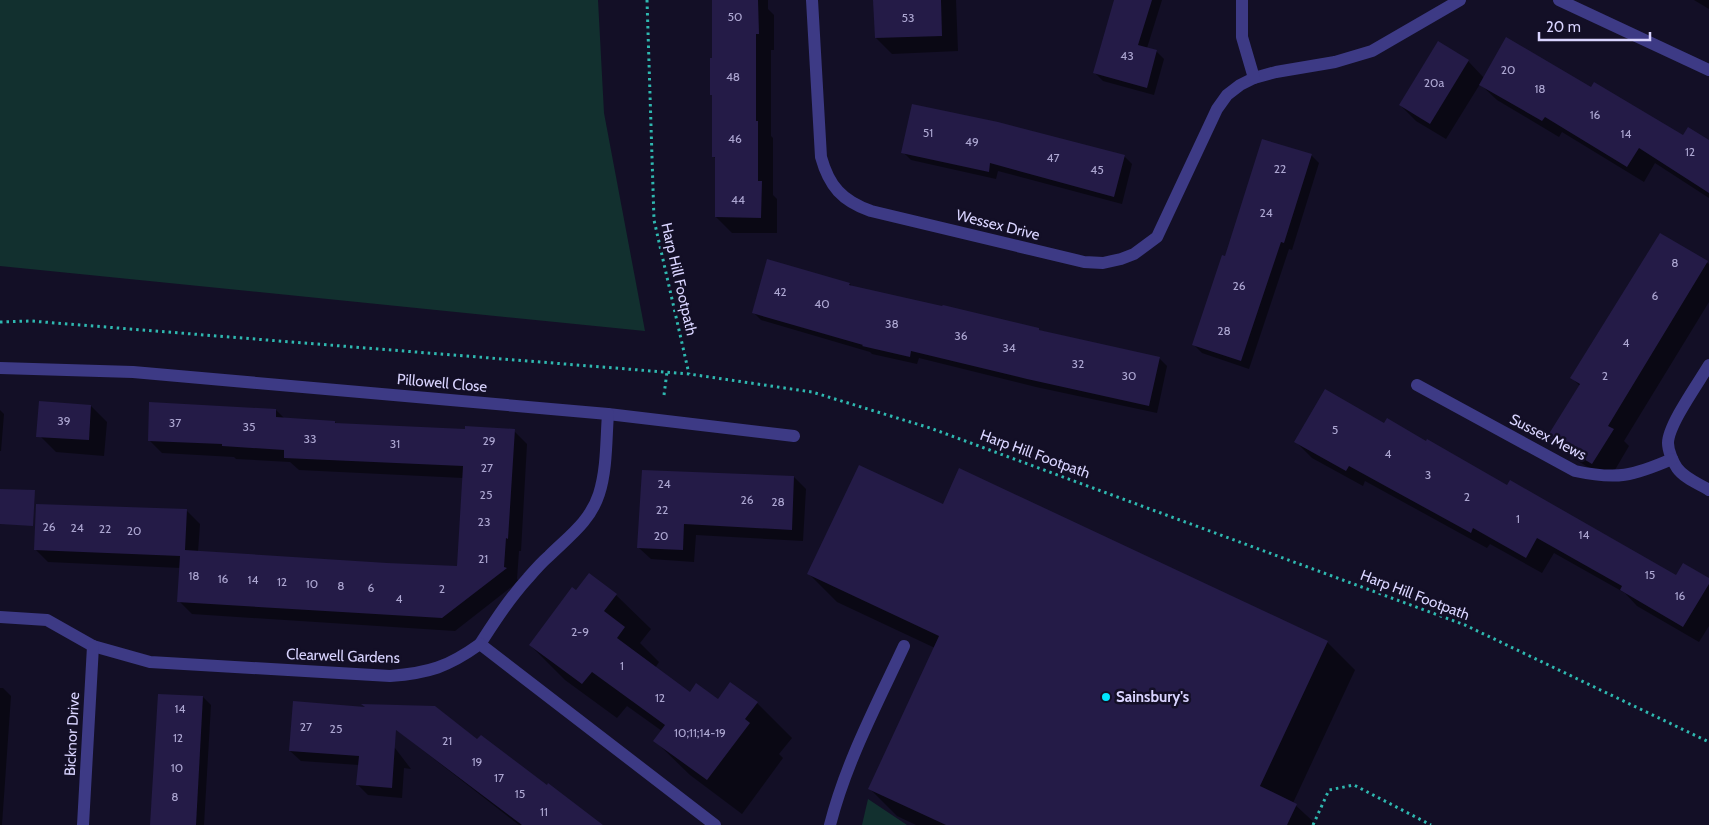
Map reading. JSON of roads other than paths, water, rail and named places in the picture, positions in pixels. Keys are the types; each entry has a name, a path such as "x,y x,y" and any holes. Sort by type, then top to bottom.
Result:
{"street":[{"name":"Wessex Drive","path":"812,0 821,158 825,173 844,198 857,206 871,211 1084,262 1103,263 1121,260 1134,254 1157,237 1217,109 1227,95 1240,85 1254,78 1276,72 1335,62 1372,50 1460,0"},
{"path":"1242,0 1242,37 1254,78"},
{"path":"1559,0 1709,70"},
{"path":"1709,365 1670,434 1668,443 1672,459 1678,469 1687,477 1709,490"},
{"name":"Pillowell Close","path":"0,368 133,372 608,414 794,436"},
{"name":"Sussex Mews","path":"1417,385 1575,471 1601,476 1620,476 1644,471 1672,459"},
{"path":"608,414 602,477 599,495 592,511 582,525 548,556 526,580 480,644 715,825"},
{"name":"Clearwell Gardens","path":"0,617 47,620 93,646 150,662 390,676 414,674 437,669 460,659 480,644"},
{"name":"Bicknor Drive","path":"83,825 93,646"},
{"path":"830,825 837,797 854,754 904,646"}],"place":[{"name":"Sainsbury's","path":"1106,697"}]}
